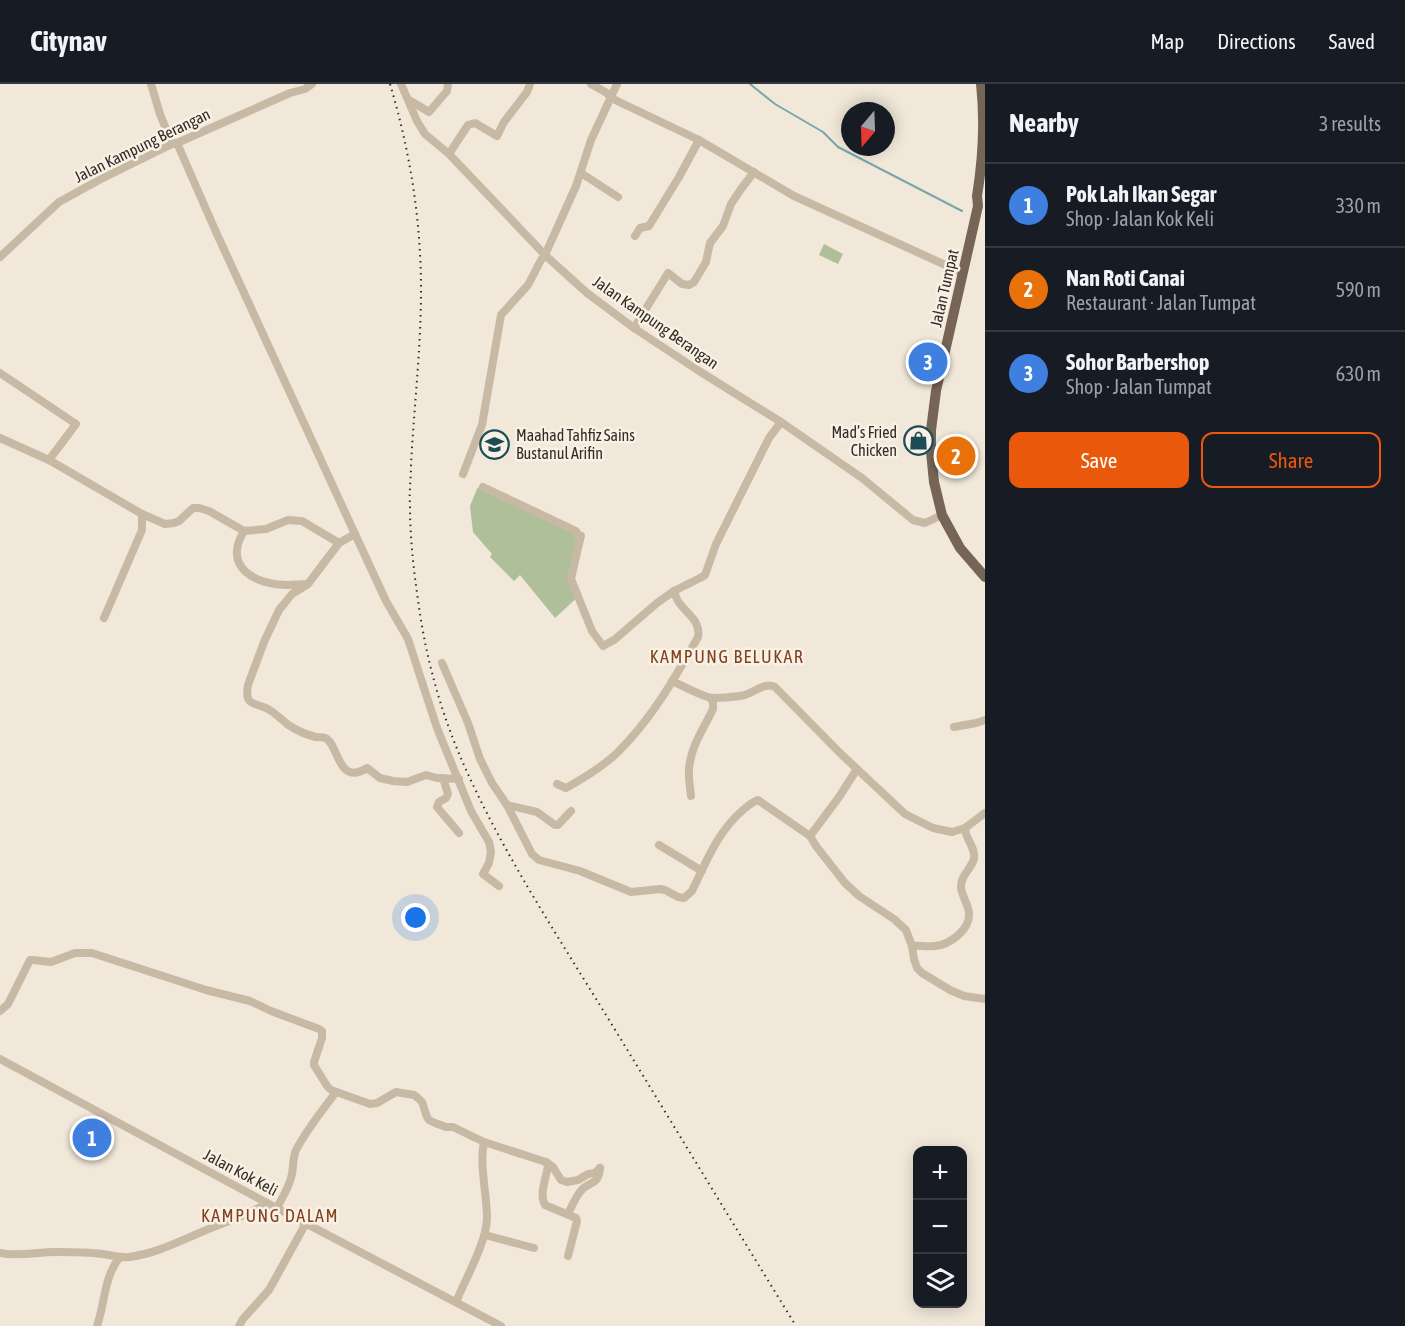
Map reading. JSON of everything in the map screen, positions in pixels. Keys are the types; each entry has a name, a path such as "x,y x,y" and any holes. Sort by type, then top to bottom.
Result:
{"main road":[{"name":"Jalan Tumpat","path":"981,88 985,129 977,196 982,202 936,392 931,430 931,460 942,515 960,548 985,577"}],"street":[{"path":"151,84 160,114 386,601 408,639 437,728 471,811 489,842 491,852 489,863 483,874 499,886"},
{"name":"Jalan Kampung Berangan","path":"0,257 59,202 175,143 290,93 305,89 312,84"},
{"name":"Jalan Kampung Berangan","path":"401,84 420,128 425,134 449,153 545,255 586,293 634,328 781,422 862,478 913,520 925,523 942,515"},
{"path":"408,99 429,112 447,91 448,84"},
{"path":"449,153 468,125 475,123 497,136 530,84"},
{"path":"591,84 607,93 611,98 699,140 794,196 963,273"},
{"path":"463,474 482,425 501,315 528,285 545,255 581,173 591,140 617,84"},
{"path":"635,236 640,228 649,226 675,185 699,140"},
{"path":"634,328 668,273 682,284 689,285 694,282 706,262 710,243 723,226 731,204 754,172"},
{"path":"581,173 618,197"},
{"path":"0,373 76,424 49,460"},
{"path":"483,487 576,531 580,539 571,579 592,631 603,645 614,640 674,591 705,575 716,544 769,438 781,422"},
{"path":"0,438 49,460 142,514 165,524 179,520 193,508 199,508 209,511 244,531 266,529 296,519 339,543"},
{"path":"104,618 142,530 142,514"},
{"path":"244,531 238,542 237,557 239,564 247,573 254,578 274,583 308,584"},
{"path":"355,534 339,543 308,584 292,594 279,610 248,685 248,698 253,703 270,709 301,732 328,740 332,744 339,763 349,771 358,773 367,768 380,778 393,782 407,782 426,775 459,779"},
{"path":"557,784 566,789 597,770 618,752 646,722 672,681 699,632 674,591"},
{"path":"442,663 468,723 480,759 532,854 539,860 580,871 631,892 660,889 684,898 692,891 726,827 752,802 758,800 810,836 845,883 906,930 917,968 921,973 964,996 985,999"},
{"path":"672,681 711,698 743,696 765,685 775,687 905,814 933,828 952,832 965,828 985,813"},
{"path":"691,796 689,764 694,747 713,709 711,698"},
{"path":"954,727 985,720"},
{"path":"810,836 857,769"},
{"path":"443,778 448,796 439,802 437,807 459,832"},
{"path":"507,806 537,812 555,825 558,825 571,811"},
{"path":"912,946 936,946 945,943 967,927 969,913 961,886 974,854 965,828"},
{"path":"659,845 702,871"},
{"path":"0,1011 8,1004 30,960 51,962 75,953 92,953 206,990 250,1001 322,1031 314,1065 327,1086 336,1092 370,1104 384,1100 396,1092 414,1095 422,1102 429,1120 446,1127 453,1127 484,1142 546,1162 553,1167 561,1180 567,1182 595,1173 600,1168 597,1181 580,1191 568,1214"},
{"name":"Jalan Kok Keli","path":"0,1059 501,1326"},
{"path":"277,1208 292,1176 292,1161 296,1151 313,1122 336,1092"},
{"path":"456,1302 485,1235 487,1220 482,1157 484,1142"},
{"path":"546,1162 548,1166 543,1203 576,1218 577,1221 568,1256"},
{"path":"0,1253 17,1255 79,1252 120,1257 137,1256 254,1211 267,1203"},
{"path":"239,1326 269,1290 306,1223"},
{"path":"485,1235 534,1248"},
{"path":"97,1326 109,1277 114,1264 120,1257"}],"green space":[{"path":"824,244 843,254 838,264 819,255"},
{"path":"482,483 584,533 574,578 581,594 555,618 520,575 514,581 490,557 492,554 473,532 470,506"}],"waterway":[{"path":"750,84 775,104 823,132 838,147 962,211"}],"railway":[{"path":"390,84 409,160 419,238 420,334 410,496 413,556 426,645 446,720 475,790 528,888 796,1326"}],"place":[{"name":"Sohor Barbershop","path":"928,362"},
{"name":"Mad’s Fried Chicken","path":"918,441"},
{"name":"Maahad Tahfiz Sains Bustanul Arifin","path":"495,444"},
{"name":"Nan Roti Canai","path":"956,456"},
{"name":"Pok Lah Ikan Segar","path":"92,1138"}],"district":[{"name":"KAMPUNG BELUKAR","path":"727,656"},
{"name":"KAMPUNG DALAM","path":"270,1215"}]}
